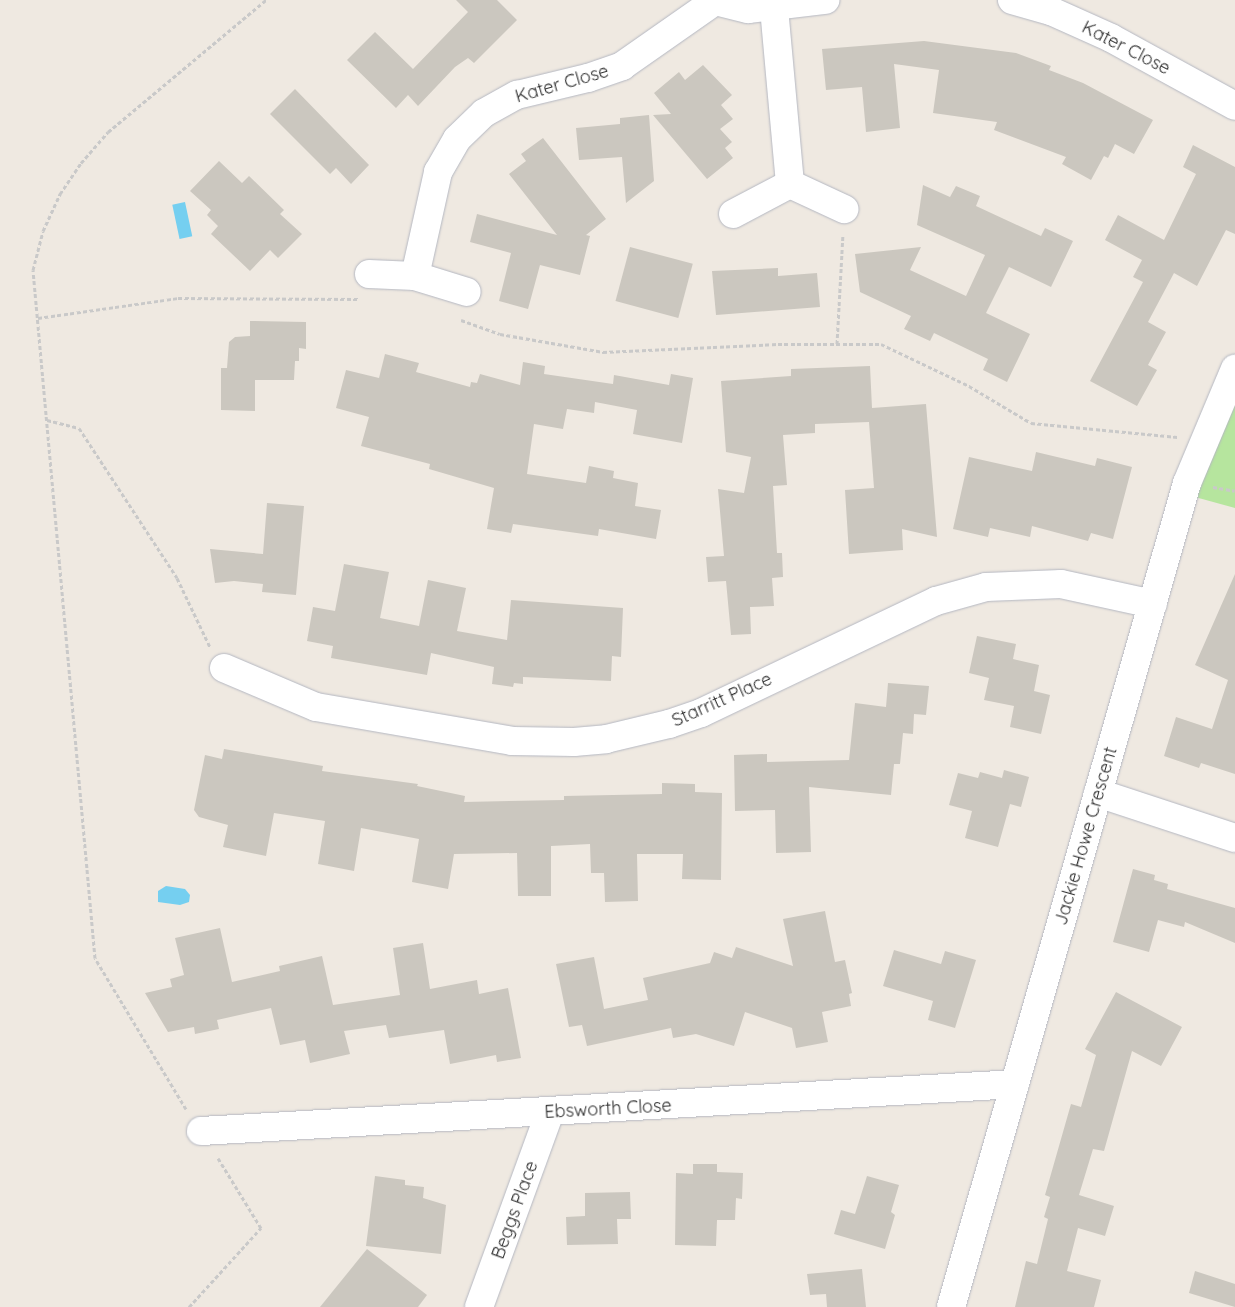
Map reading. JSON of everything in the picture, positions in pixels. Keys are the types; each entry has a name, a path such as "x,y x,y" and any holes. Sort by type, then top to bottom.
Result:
{"street":[{"name":"Kater Close","path":"415,276 438,172 457,139 484,113 517,95 588,78 622,66 715,1 748,9 774,8 826,0"},
{"name":"Kater Close","path":"1012,0 1051,11 1111,38 1235,106"},
{"path":"774,8 790,184"},
{"path":"790,184 844,209"},
{"path":"733,214 790,184"},
{"path":"368,287 415,276 467,292"},
{"name":"Jackie Howe Crescent","path":"951,1307 1187,483 1235,369"},
{"name":"Starritt Place","path":"224,668 316,707 512,741 574,742 669,724 701,713 936,601 986,587 1061,584 1153,604"},
{"path":"1098,793 1235,838"},
{"name":"Ebsworth Close","path":"201,1131 1015,1084"},
{"name":"Beggs Place","path":"479,1307 550,1112"}],"path":[{"path":"189,1307 261,1228 201,1131 178,1098 95,958 33,270 43,230 60,194 81,163 108,132 266,0"},
{"path":"838,344 844,209"},
{"path":"38,318 178,298 368,287"},
{"path":"456,318 500,334 603,352 881,344 969,386 1030,423 1205,439"},
{"path":"47,420 78,428 88,441 177,578 202,633 224,668"}],"green space":[{"path":"1235,403 1235,508 1195,497"}],"water":[{"path":"185,202 192,236 180,239 172,205"},
{"path":"166,886 185,889 190,895 189,902 180,905 158,902 158,891"}],"building":[{"path":"456,0 497,0 517,20 474,63 468,58 455,67 418,106 408,95 396,108 347,60 375,32 413,69 468,12"},
{"path":"924,41 1016,53 1051,66 1049,70 1083,83 1153,120 1134,154 1115,144 1108,158 1104,156 1091,180 1062,164 1066,157 994,130 997,122 933,113 939,70 894,64 900,128 866,132 862,87 826,90 822,49"},
{"path":"703,65 732,95 721,105 733,119 720,129 732,142 725,148 733,158 707,179 653,115 671,114 654,93 679,72 685,80"},
{"path":"295,89 369,165 351,184 336,168 330,174 270,114"},
{"path":"649,115 654,181 626,203 622,157 579,160 576,128 620,124 620,118"},
{"path":"543,138 606,219 586,235 590,236 580,275 540,265 528,309 499,301 511,253 470,242 477,214 557,235 509,174 526,161 521,154"},
{"path":"1193,145 1235,167 1235,234 1226,230 1197,286 1174,273 1148,322 1166,332 1148,365 1157,370 1137,406 1090,381 1143,282 1133,277 1142,260 1105,240 1118,215 1164,240 1196,174 1183,167"},
{"path":"219,161 242,183 249,176 284,210 280,214 302,234 278,258 270,250 250,271 211,234 218,226 207,215 211,210 190,191"},
{"path":"923,185 950,197 956,186 980,196 976,206 1041,236 1045,228 1073,241 1051,287 1009,267 986,313 1030,334 1007,382 983,370 988,359 934,333 930,341 904,329 911,316 860,292 855,254 921,247 910,270 966,296 985,255 917,225"},
{"path":"630,247 693,264 678,318 616,301"},
{"path":"778,268 778,276 817,273 820,307 716,315 712,271"},
{"path":"250,321 306,322 306,349 299,348 299,361 295,361 294,380 255,380 255,411 221,410 221,368 227,368 229,342 235,337 250,336"},
{"path":"385,354 419,363 416,372 470,387 471,382 477,383 480,374 520,385 523,362 545,366 544,374 613,384 614,375 669,385 671,374 693,378 682,443 633,434 637,410 595,402 594,413 567,409 563,429 534,424 527,474 586,483 589,466 614,471 613,478 638,483 635,506 661,510 656,539 599,529 598,536 513,524 511,533 487,529 494,488 429,469 430,464 361,446 369,417 336,408 346,370 379,378"},
{"path":"870,366 872,408 926,404 937,537 902,529 903,550 849,554 845,490 874,488 869,422 815,424 815,433 783,435 787,485 773,486 777,553 782,553 783,577 772,578 774,606 750,607 751,634 731,635 726,581 708,582 706,557 724,556 718,489 744,493 751,457 726,452 721,381 791,376 791,369"},
{"path":"1036,452 1095,466 1097,458 1132,467 1113,539 1091,533 1088,541 1032,526 1030,537 990,528 988,537 953,529 969,457 1032,471"},
{"path":"267,503 304,506 296,595 262,592 263,584 234,581 215,583 210,549 263,554"},
{"path":"344,564 389,572 380,618 419,626 428,580 466,588 457,631 507,640 511,600 623,608 621,657 612,656 611,681 523,677 523,684 514,683 513,687 492,684 494,667 431,653 427,675 331,658 333,646 307,641 313,607 335,611"},
{"path":"1235,574 1235,774 1201,763 1199,768 1164,756 1176,717 1212,729 1228,680 1195,665"},
{"path":"977,636 1016,644 1013,659 1039,665 1034,691 1050,695 1041,734 1010,727 1014,706 984,700 989,678 969,673"},
{"path":"888,683 929,686 926,715 914,714 913,734 903,733 900,764 894,764 891,795 809,787 811,852 776,853 775,810 735,811 734,755 767,754 767,762 849,760 855,703 886,707"},
{"path":"224,749 323,766 322,771 418,784 417,786 465,796 464,802 564,800 564,796 662,794 662,783 695,784 695,792 722,793 721,880 682,879 683,854 637,854 638,901 605,902 604,873 591,873 590,844 551,846 551,896 518,896 517,853 454,854 448,889 412,882 419,839 361,828 354,871 318,864 325,821 274,813 266,856 223,847 228,825 199,817 194,810 205,755 222,759"},
{"path":"1004,770 1029,777 1021,807 1010,804 998,847 965,838 972,811 949,805 958,773 978,778 980,772 1002,778"},
{"path":"1133,869 1155,875 1154,880 1168,884 1167,889 1235,908 1235,943 1185,922 1184,927 1158,920 1149,952 1113,942"},
{"path":"825,911 835,962 845,960 852,993 849,994 851,1006 822,1012 828,1042 796,1048 792,1028 745,1012 734,1046 696,1034 673,1038 671,1028 587,1046 582,1025 569,1027 556,964 594,957 604,1009 648,1000 643,978 710,963 714,952 732,958 736,947 793,966 783,919"},
{"path":"220,928 232,982 280,971 279,966 322,956 333,1005 400,995 393,948 423,943 430,989 477,980 479,994 508,988 521,1058 497,1062 496,1055 450,1064 444,1030 389,1038 386,1025 344,1031 350,1054 310,1063 305,1040 280,1045 271,1008 217,1020 219,1029 195,1034 194,1027 168,1032 145,993 172,987 170,979 184,975 175,938"},
{"path":"894,950 941,964 945,951 976,960 955,1028 928,1020 933,1001 883,986"},
{"path":"1116,992 1182,1027 1161,1066 1132,1051 1104,1151 1093,1149 1079,1195 1114,1206 1105,1236 1078,1228 1067,1271 1101,1280 1094,1307 1015,1307 1026,1261 1037,1264 1048,1219 1044,1217 1050,1197 1045,1195 1071,1104 1081,1107 1096,1055 1085,1049"},
{"path":"693,1164 717,1164 717,1172 743,1173 742,1199 736,1198 735,1220 717,1220 716,1246 675,1245 676,1173 693,1174"},
{"path":"375,1176 405,1180 405,1185 424,1187 423,1198 446,1205 441,1254 366,1246"},
{"path":"867,1176 899,1185 891,1212 895,1215 885,1249 834,1234 841,1210 855,1214"},
{"path":"630,1192 631,1219 617,1219 618,1244 567,1245 566,1217 585,1216 585,1193"},
{"path":"367,1249 427,1295 418,1307 320,1307"},
{"path":"862,1269 866,1307 827,1307 826,1294 810,1295 807,1274"},
{"path":"1195,1271 1235,1284 1235,1307 1189,1293"}]}
